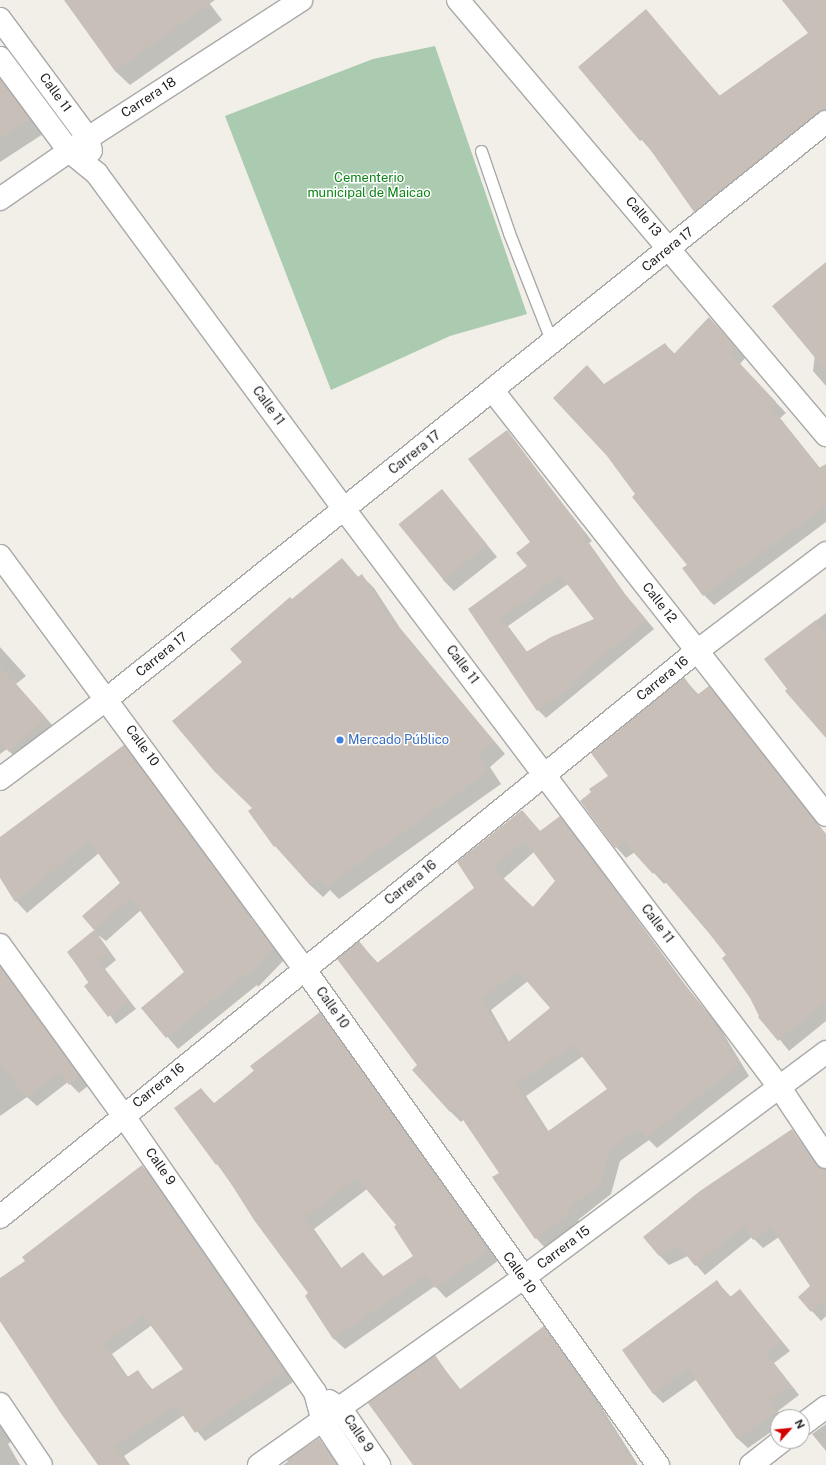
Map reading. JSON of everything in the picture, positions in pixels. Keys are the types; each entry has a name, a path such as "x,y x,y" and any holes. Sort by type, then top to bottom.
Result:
{"street":[{"name":"Carrera 18","path":"0,199 88,138 301,0"},
{"name":"Calle 13","path":"458,0 826,435"},
{"name":"Calle 11","path":"0,19 88,138 97,174"},
{"name":"Calle 11","path":"0,58 69,151 97,174 344,509 780,1088 826,1157"},
{"name":"Carrera 17","path":"0,780 107,699 552,344 826,122"},
{"name":"Calle 12","path":"493,391 826,815"},
{"name":"Carrera 16","path":"0,1217 123,1115 305,970 697,651 826,553"},
{"name":"Calle 10","path":"0,556 107,699 305,970 523,1278 658,1465"},
{"name":"Calle 9","path":"0,945 123,1115 315,1392 323,1421 352,1465"},
{"name":"Carrera 15","path":"259,1465 341,1409 523,1278 780,1088 826,1052"},
{"name":"Calle 9","path":"315,1392 341,1409 379,1465"},
{"path":"0,1404 41,1465"},
{"path":"810,1419 826,1407"},
{"path":"751,1465 772,1449"}],"lane":[{"path":"481,152 509,233 552,344"}],"green space":[{"name":"Cementerio municipal de Maicao","path":"435,46 527,314 450,336 331,390 225,116 373,59"}],"building":[{"path":"64,0 215,0 115,71"},
{"path":"782,0 826,0 826,110 818,112 694,212 643,139 640,141 578,67 646,9 719,96 808,33"},
{"path":"0,79 30,119 0,138"},
{"path":"826,262 826,371 772,306"},
{"path":"709,317 736,347 730,353 776,402 771,407 819,468 826,464 826,506 703,596 682,568 687,565 632,497 635,494 607,456 553,398 587,365 604,384 665,343 673,355"},
{"path":"507,430 584,532 582,534 616,584 646,620 570,683 572,686 537,711 468,609 527,566 516,553 530,542 468,459","holes":["560,575 594,619 551,637 526,652 501,618"]},
{"path":"442,489 487,545 444,580 398,524"},
{"name":"Mercado Público","path":"342,558 358,577 362,574 388,615 494,742 478,754 489,771 326,887 318,878 310,885 276,846 274,847 248,811 252,808 214,771 172,721 242,662 230,649 290,597 292,599"},
{"path":"816,620 826,634 826,738 785,691 787,689 764,659"},
{"path":"0,666 46,718 9,752 0,742"},
{"path":"684,677 697,695 709,686 826,835 826,1001 778,1041 758,1017 759,1016 750,998 722,958 726,955 709,933 656,871 653,874 624,842 615,848 580,801 591,792 589,789 608,776 591,753"},
{"path":"124,745 242,905 240,906 274,948 246,977 244,975 166,1038 141,1008 184,972 131,898 94,930 82,916 120,883 89,841 15,902 0,878 0,837"},
{"path":"522,810 540,831 560,816 676,974 710,1016 739,1065 646,1138 638,1129 609,1150 601,1183 568,1209 571,1213 535,1239 492,1177 499,1173 455,1108 450,1112 412,1070 417,1065 337,959 359,941 377,963 474,888 457,862","holes":["525,841 555,881 533,907 493,868","518,971 550,1008 506,1044 482,999","573,1045 607,1089 547,1132 516,1085"]},
{"path":"94,930 109,952 98,961 129,1001 108,1017 84,986 89,982 67,952"},
{"path":"0,966 80,1076 69,1085 60,1072 26,1098 0,1063"},
{"path":"320,1012 488,1250 435,1288 426,1275 333,1339 305,1296 308,1293 254,1220 218,1163 216,1165 174,1108 201,1088 213,1104 254,1071 250,1066","holes":["357,1178 396,1225 394,1227 413,1256 382,1277 363,1252 340,1269 304,1218"]},
{"path":"792,1129 816,1164 826,1169 826,1309 821,1302 811,1312 798,1297 810,1286 771,1227 753,1240 744,1226 695,1266 679,1246 659,1256 643,1237 700,1191"},
{"path":"142,1165 284,1372 195,1433 176,1405 115,1446 128,1465 98,1465 62,1415 0,1321 0,1278 25,1261 22,1257","holes":["143,1315 183,1369 151,1390 138,1370 126,1378 104,1344"]},
{"path":"717,1280 729,1298 740,1289 781,1341 765,1353 790,1385 769,1401 775,1409 770,1409 770,1417 737,1439 688,1369 653,1394 622,1350"},
{"path":"544,1326 578,1375 635,1465 413,1465 368,1403 435,1355 459,1390"},
{"path":"319,1438 337,1465 291,1465 287,1460"}],"place":[{"name":"Mercado Público","path":"340,740"}]}
